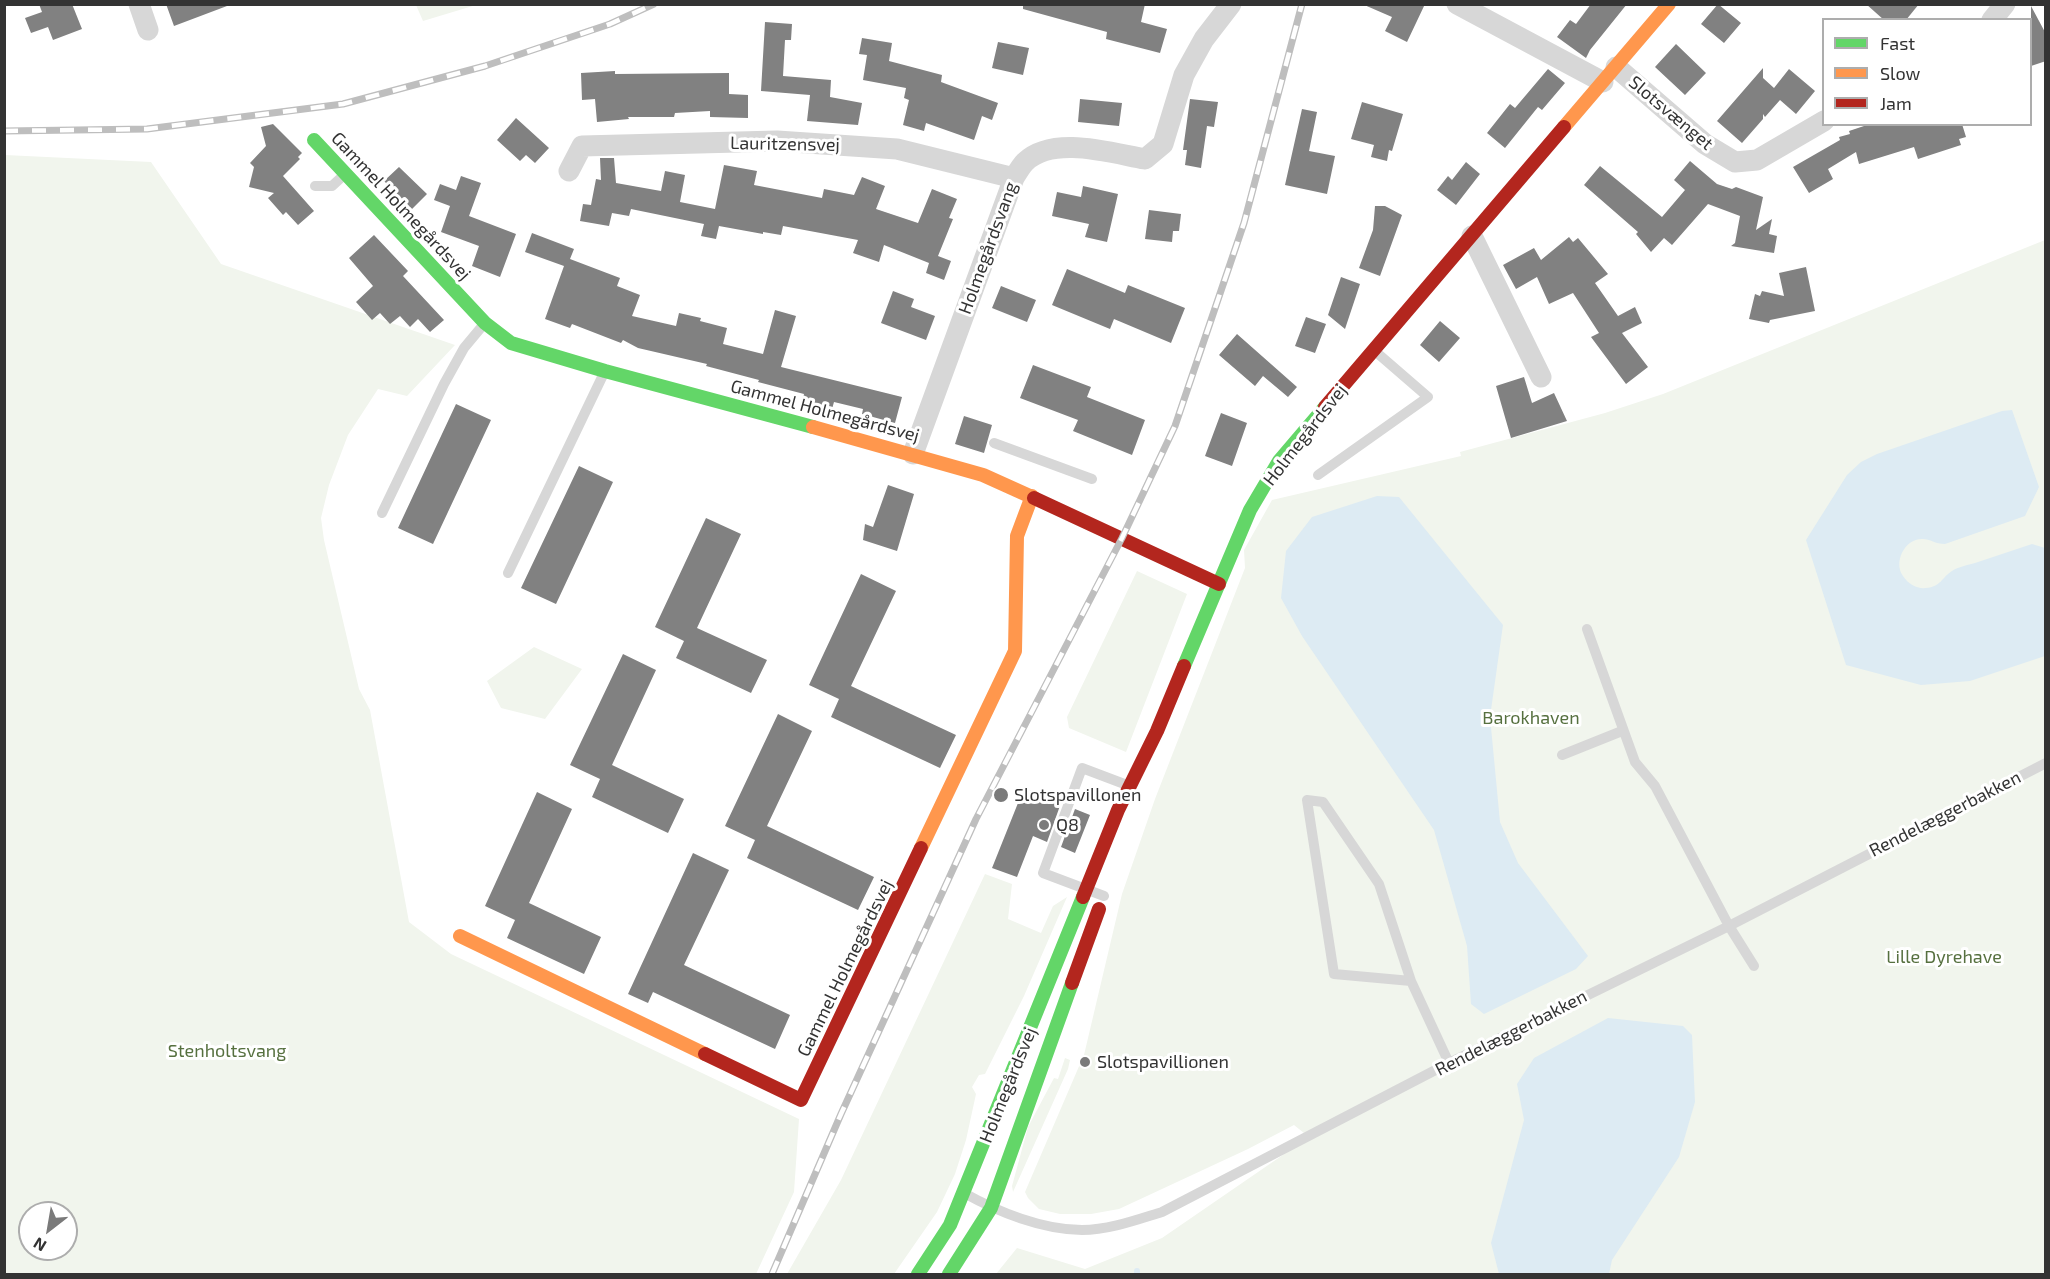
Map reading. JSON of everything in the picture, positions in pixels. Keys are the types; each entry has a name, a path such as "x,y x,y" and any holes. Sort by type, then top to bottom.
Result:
{"street":[{"path":"139,4 148,30"},
{"name":"Holmegårdsvang","path":"913,454 1014,178 1026,161 1044,151 1070,146 1145,159 1163,144 1184,75 1204,39 1231,4"},
{"name":"Slotsvænget","path":"1457,4 1610,75 1704,144 1735,162 1757,160 1822,123"},
{"name":"Holmegårdsvej","path":"918,1275 950,1225 1118,810 1136,793 1157,730 1250,510 1267,480 1279,461 1669,4"},
{"path":"1994,18 2005,4"},
{"name":"Gammel Holmegårdsvej","path":"314,140 485,323 511,343 983,475 1219,584"},
{"name":"Lauritzensvej","path":"569,171 582,146 777,141 897,149 1014,178"},
{"path":"1472,236 1541,377"},
{"name":"Gammel Holmegårdsvej","path":"460,936 801,1100 1015,651 1017,536 1032,496"},
{"name":"Holmegårdsvej","path":"949,1275 991,1208 1106,891"}],"lane":[{"path":"315,186 332,186 345,173"},
{"path":"382,513 444,384 464,348 485,323"},
{"path":"1318,474 1428,397 1373,350"},
{"path":"508,573 605,371"},
{"path":"994,443 1092,479"},
{"path":"1587,629 1635,762 1655,786 1729,926 1754,966"},
{"path":"1562,755 1622,731"},
{"name":"Rendelæggerbakken","path":"964,1193 991,1208 1053,1227 1082,1230 1115,1226 1162,1212 1449,1063 1729,926 2046,763"},
{"name":"Holmegårdsvej","path":"1106,891 1086,889 1043,873 1082,768 1136,793"},
{"path":"1411,981 1334,974 1307,800 1323,802 1379,884 1411,981 1449,1063"}],"green space":[{"path":"416,5 476,5 423,21"},
{"name":"Stenholtsvang","path":"5,155 151,162 221,264 455,345 407,396 378,389 348,435 329,485 321,518 324,540 359,689 370,710 409,922 451,954 799,1119 794,1192 756,1274 5,1274"},
{"path":"2045,240 2045,1274 996,1274 1017,1248 1085,1269 1162,1238 1309,1137 1294,1125 1119,1209 1091,1214 1060,1214 1039,1209 1025,1192 1080,1064 1085,1066 1089,1057 1084,1055 1122,894 1155,799 1245,568 1244,550 1272,500 1461,456 1460,452 1605,413 1663,394"},
{"path":"1137,571 1187,594 1126,752 1069,728 1067,717"},
{"path":"534,647 582,669 545,719 501,708 487,681"},
{"path":"985,874 1012,884 1008,919 1041,933 1053,906 1067,897 1024,996 985,1074 979,1075 972,1087 976,1094 966,1140 955,1174 937,1212 894,1274 787,1274 841,1180"},
{"path":"1065,1058 1070,1060 1068,1069 1013,1192 1012,1186 1028,1127 1054,1078 1058,1079"}],"shaded area":[{"path":"2012,410 2039,487 2025,516 1945,544 1926,539 1911,542 1902,552 1899,564 1907,581 1916,587 1926,588 1935,586 1949,573 1960,567 2032,544 2045,548 2045,656 1970,681 1921,685 1846,665 1806,540 1847,475 1861,462 1877,454 2002,411"},
{"path":"1377,496 1399,497 1503,625 1490,717 1500,822 1518,863 1588,956 1576,969 1484,1014 1471,1004 1467,946 1434,830 1302,636 1281,598 1286,551 1312,517"},
{"path":"1608,1018 1683,1026 1692,1035 1695,1102 1679,1157 1612,1260 1609,1274 1499,1274 1491,1243 1524,1120 1517,1084 1534,1058"}],"building":[{"path":"39,4 72,4 82,29 53,40 48,27 31,33 25,18 42,12"},
{"path":"166,4 227,4 227,6 174,26"},
{"path":"1023,4 1145,4 1141,22 1167,29 1160,53 1106,39 1107,32 1023,9"},
{"path":"1362,4 1425,4 1407,42 1385,31 1392,17"},
{"path":"1591,4 1627,4 1586,58 1557,37 1570,20 1576,24"},
{"path":"1718,4 1741,23 1724,43 1701,24"},
{"path":"1866,4 1919,4 1908,18 1882,18"},
{"path":"2031,6 2046,34 2046,61 2032,66 2032,18"},
{"path":"765,22 792,24 791,40 785,40 783,76 831,80 830,97 862,103 858,125 807,121 810,95 761,91"},
{"path":"862,38 892,43 889,61 942,75 941,82 998,103 992,120 982,116 974,140 926,123 924,131 903,125 909,100 904,98 906,88 863,80 867,55 859,54"},
{"path":"998,42 1029,48 1023,75 992,68"},
{"path":"1676,44 1706,73 1685,95 1655,67"},
{"path":"1763,68 1763,78 1774,88 1789,69 1815,91 1796,114 1780,100 1765,117 1763,114 1763,119 1742,143 1717,121"},
{"path":"1548,69 1565,83 1542,110 1538,107 1505,148 1487,133 1510,104 1515,108"},
{"path":"615,71 615,74 729,73 729,94 748,95 748,118 710,117 710,111 675,113 674,117 628,117 629,119 597,122 595,99 582,100 581,73"},
{"path":"1080,99 1122,103 1119,126 1078,122"},
{"path":"1190,99 1218,102 1214,127 1207,126 1201,168 1185,165 1187,150 1183,150"},
{"path":"1362,102 1403,114 1387,161 1371,157 1374,145 1351,139"},
{"path":"1302,109 1317,112 1309,151 1335,156 1327,194 1285,185"},
{"path":"516,118 549,148 535,163 526,155 520,161 497,140"},
{"path":"273,124 302,153 298,157 300,159 283,176 314,211 298,225 286,212 283,215 268,198 274,193 249,187 254,167 250,163 266,146 261,127"},
{"path":"1864,126 1963,126 1966,137 1959,139 1961,145 1918,159 1914,147 1859,164 1856,152 1828,169 1833,179 1809,193 1793,167 1840,140 1839,137 1850,134 1849,131"},
{"path":"600,158 614,158 616,183 661,191 665,171 685,175 680,202 715,209 724,165 757,171 754,185 822,198 824,189 854,195 862,177 885,186 876,209 918,223 932,189 957,199 949,218 953,219 938,256 951,261 944,280 926,273 929,263 884,245 879,262 853,253 858,240 783,226 781,235 719,226 716,239 701,236 704,224 631,209 629,216 612,213 609,226 580,221 583,204 591,205 596,179 601,180"},
{"path":"1690,161 1717,184 1732,189 1736,187 1763,197 1756,230 1772,219 1769,234 1777,236 1774,253 1731,246 1735,243 1740,216 1708,204 1672,245 1664,238 1651,252 1636,234 1638,232 1584,185 1600,166 1662,217 1685,190 1674,180"},
{"path":"1466,162 1480,174 1456,205 1437,190 1448,176 1452,180"},
{"path":"399,167 427,194 412,209 384,181"},
{"path":"461,176 481,183 469,216 516,234 500,277 472,266 479,246 441,232 450,206 434,200 440,184 456,190"},
{"path":"1083,186 1118,194 1107,242 1085,237 1089,224 1052,216 1057,192 1081,197"},
{"path":"1375,206 1385,206 1402,215 1380,276 1359,268 1373,230"},
{"path":"1149,210 1181,214 1179,231 1173,231 1172,242 1145,239"},
{"path":"532,233 574,249 570,259 620,278 617,286 640,295 632,316 676,326 679,313 701,318 700,321 727,328 723,344 763,354 775,310 796,316 781,367 902,397 895,423 862,414 863,409 834,402 832,409 802,403 804,394 706,366 707,364 638,348 623,340 621,343 572,324 570,328 545,319 564,266 525,252"},
{"path":"374,235 408,271 403,276 444,320 430,332 418,319 410,327 400,316 390,324 380,313 372,320 356,302 373,286 349,258"},
{"path":"1569,237 1573,242 1578,238 1608,274 1595,283 1618,316 1635,307 1642,323 1622,333 1648,367 1626,384 1591,337 1599,333 1573,293 1549,304 1537,277 1516,289 1503,265 1534,248 1541,260"},
{"path":"1806,267 1815,311 1770,320 1769,323 1749,319 1755,294 1760,296 1762,291 1784,296 1779,273"},
{"path":"1067,269 1125,293 1128,285 1185,308 1171,343 1114,319 1110,329 1052,305"},
{"path":"1341,277 1360,284 1345,329 1328,315"},
{"path":"1001,286 1036,300 1027,322 992,308"},
{"path":"893,291 914,299 911,307 935,316 926,340 881,323"},
{"path":"1306,317 1326,324 1315,353 1295,346"},
{"path":"1440,321 1460,338 1439,362 1420,345"},
{"path":"1237,334 1297,387 1288,397 1263,376 1255,386 1219,355"},
{"path":"1033,365 1091,387 1087,397 1145,420 1132,455 1073,431 1078,420 1020,398"},
{"path":"1524,377 1532,403 1554,393 1567,421 1511,438 1496,386"},
{"path":"456,404 491,420 433,544 398,528"},
{"path":"1221,413 1247,423 1232,466 1205,456"},
{"path":"964,416 992,425 984,453 955,444"},
{"path":"579,466 613,482 556,604 521,588"},
{"path":"888,485 914,494 897,551 863,540 865,524 873,527"},
{"path":"706,518 741,534 697,628 767,660 751,693 676,658 684,641 655,627"},
{"path":"861,574 896,591 851,686 956,735 940,768 831,717 839,699 809,685"},
{"path":"623,654 656,670 612,765 684,799 668,833 592,797 600,779 570,765"},
{"path":"778,714 812,731 767,826 874,877 858,910 747,858 755,840 725,826"},
{"path":"1024,788 1061,803 1047,842 1033,836 1017,877 992,868"},
{"path":"537,792 572,809 529,903 601,937 584,974 507,938 515,920 485,906"},
{"path":"1075,809 1090,815 1075,853 1061,847"},
{"path":"693,853 729,870 684,965 790,1015 775,1049 653,992 648,1003 628,994"}],"railway":[{"path":"4,131 147,129 343,104 485,66 610,24 654,4"},
{"path":"772,1274 841,1114 976,819 1122,538 1175,426 1244,223 1302,4"}],"traffic: fast":[{"path":"314,140 485,323 511,343 813,427"},
{"path":"1184,666 1250,510 1279,461 1325,407"},
{"path":"918,1274 950,1225 1083,897"},
{"path":"949,1274 991,1208 1072,983"}],"traffic: slow":[{"path":"1564,127 1669,4"},
{"path":"813,427 983,475 1034,498"},
{"path":"921,848 1015,651 1017,536 1032,496"},
{"path":"460,936 705,1054"}],"traffic: jam":[{"path":"1325,407 1564,127"},
{"path":"1034,498 1219,584"},
{"path":"1083,897 1118,810 1157,731 1184,666"},
{"path":"705,1054 801,1100 921,848"},
{"path":"1072,983 1099,909"}],"place":[{"name":"Slotspavillonen","path":"1001,795"},
{"name":"Q8","path":"1044,825"},
{"name":"Slotspavillionen","path":"1085,1062"}],"park label":[{"name":"Barokhaven","path":"1531,718"},
{"name":"Lille Dyrehave","path":"1944,957"}]}
